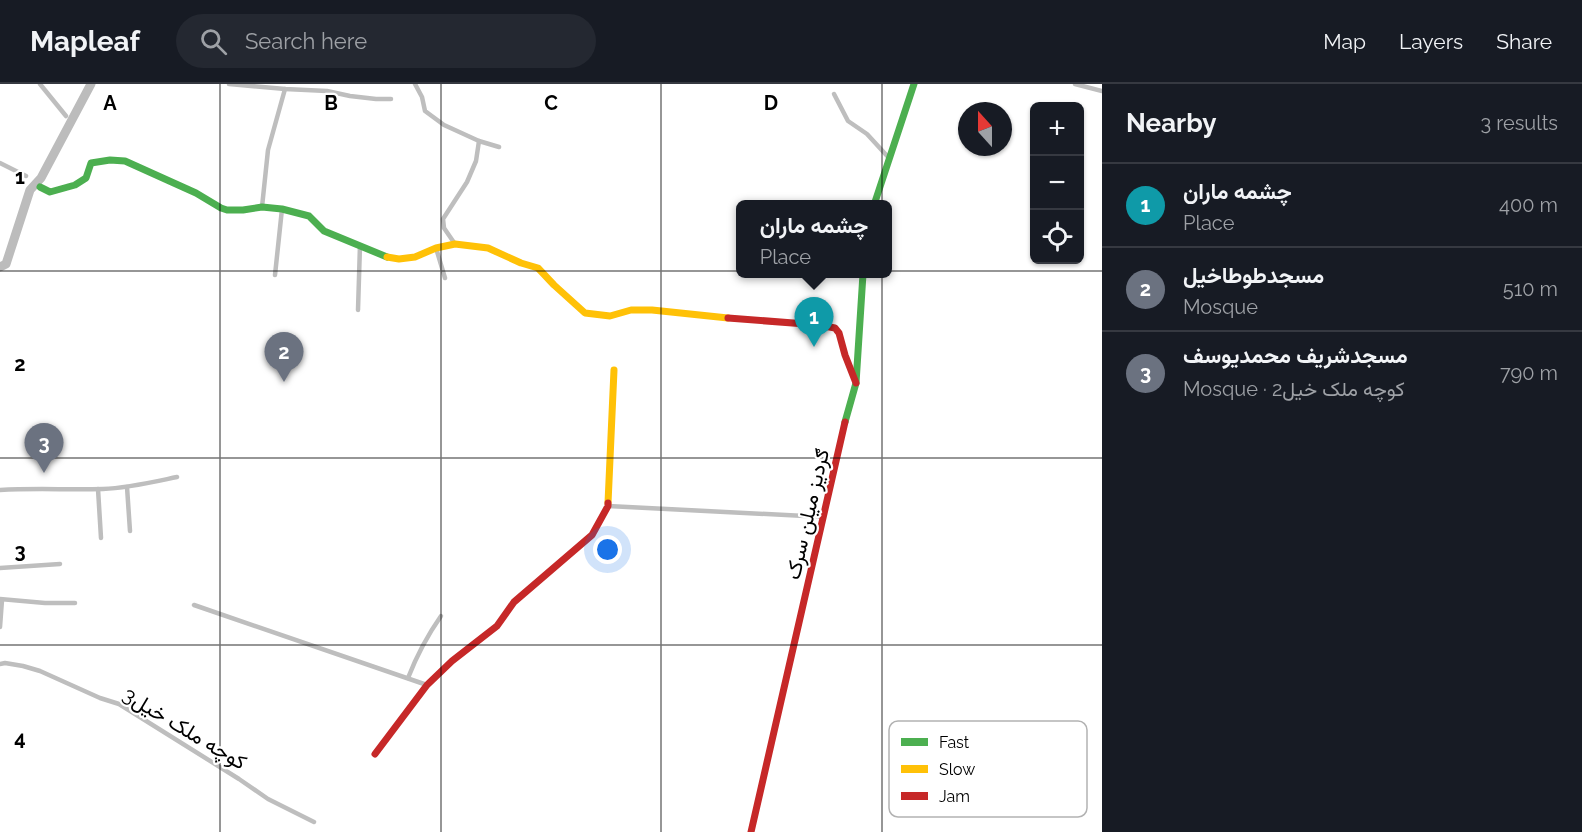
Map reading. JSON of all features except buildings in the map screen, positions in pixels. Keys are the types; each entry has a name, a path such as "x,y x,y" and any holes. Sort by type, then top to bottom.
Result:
{"street":[{"path":"40,84 66,116"},
{"path":"229,84 285,89 294,87 350,96 391,99"},
{"path":"415,84 422,97 425,111 444,125 479,141 499,147"},
{"path":"875,200 914,84"},
{"path":"1075,84 1102,91"},
{"path":"261,207 268,150 285,89"},
{"path":"834,94 848,121 867,134 890,158"},
{"path":"455,244 444,228 443,219 467,182 476,161 479,141"},
{"path":"40,187 50,192 75,185 86,178 91,163 110,160 125,161 196,193 221,208 243,210 261,207 282,209 309,216 324,231 385,257 399,259 415,257 436,248 455,244 489,248 520,263 538,268 585,313 610,316 631,310 652,309 746,320 819,324 835,328 839,333 856,383"},
{"path":"0,163 26,176"},
{"path":"275,275 282,209"},
{"path":"358,310 360,245"},
{"path":"436,248 444,278"},
{"name":"ګردیز میلن سرک","path":"752,832 844,426 856,383 863,278"},
{"path":"375,754 428,685 452,661 497,626 514,602 531,586 592,535 608,506 614,370"},
{"path":"0,490 127,487 177,477"},
{"path":"127,487 130,531"},
{"path":"98,489 101,538"},
{"path":"608,506 824,517"},
{"path":"0,568 60,564"},
{"path":"0,627 1,600 75,603"},
{"path":"194,605 428,685"},
{"path":"408,678 418,653 441,616"},
{"name":"کوچه ملک خیل3","path":"0,664 23,666 40,671 59,681 119,704 267,799 314,822"}],"waterway":[{"path":"0,267 6,264 30,190 41,178 91,84"}],"traffic: fast":[{"path":"876,200 914,84"},
{"path":"40,187 50,192 75,185 86,178 91,163 110,160 125,161 196,193 227,210 262,207 309,216 324,231 387,257"},
{"path":"845,422 856,383 863,278"}],"traffic: slow":[{"path":"387,257 399,259 415,257 436,248 455,244 488,248 538,268 585,313 610,316 631,310 652,310 728,318"},
{"path":"608,503 614,370"}],"traffic: jam":[{"path":"728,318 835,328 839,333 856,383"},
{"path":"751,832 845,422"},
{"path":"375,754 427,685 452,661 497,626 514,602 592,535 608,503"}],"place":[{"name":"چشمه ماران","path":"814,347"},
{"name":"مسجدطوطاخیل","path":"284,382"},
{"name":"مسجدشریف محمدیوسف","path":"44,473"}]}
